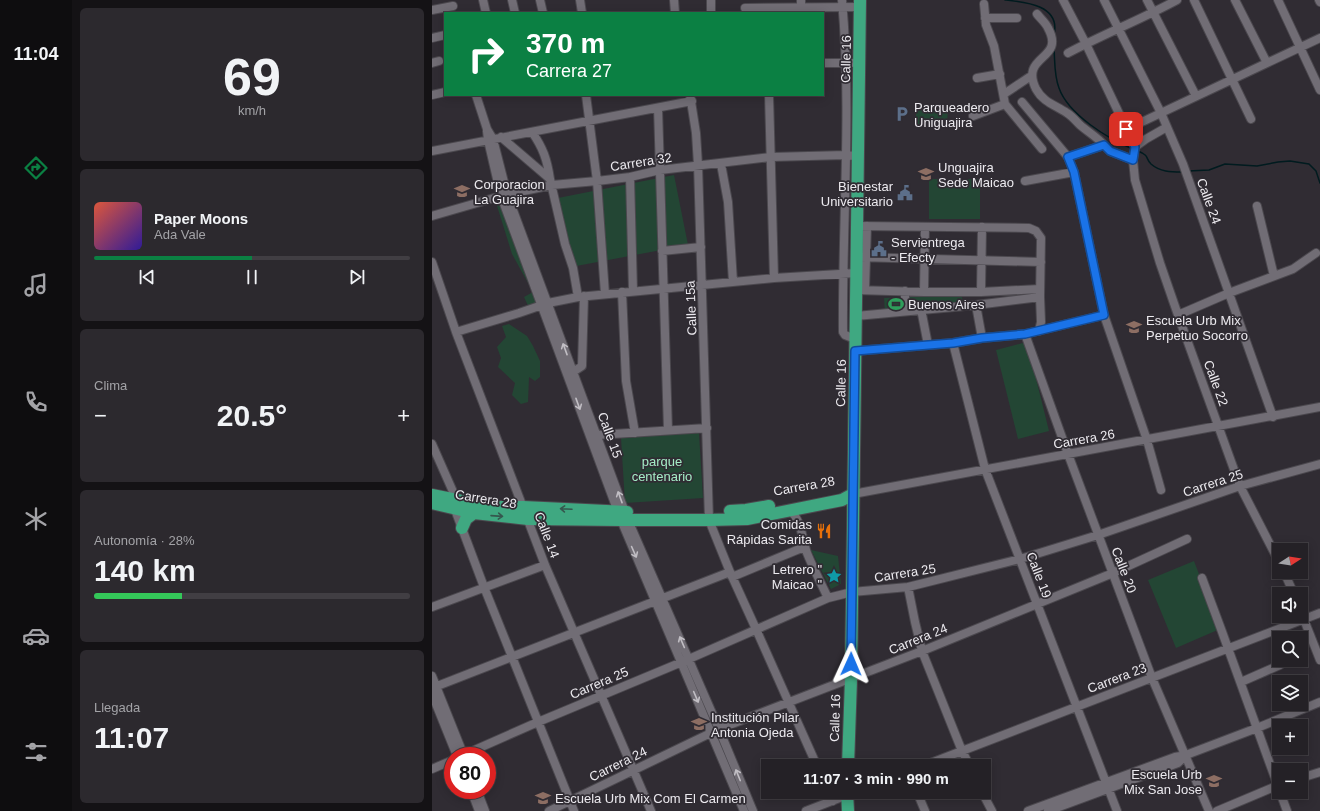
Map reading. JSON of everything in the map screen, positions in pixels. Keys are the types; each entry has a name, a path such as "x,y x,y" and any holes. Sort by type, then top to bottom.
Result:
{"highway":[{"name":"Calle 16","path":"848,759 851,679 855,345 856,316 860,290 856,273 861,258 862,226 852,156 860,63 860,3"},
{"name":"Carrera 28","path":"709,515 842,493 853,494"},
{"name":"Carrera 28","path":"432,495 474,514 525,513 623,516 709,515 748,519 842,500 853,494"},
{"name":"Carrera 28","path":"432,503 492,507 525,513"},
{"path":"462,528 466,519 474,514"},
{"path":"848,811 849,799"}],"street":[{"path":"483,0 486,12"},
{"path":"512,0 515,12"},
{"path":"540,0 543,12"},
{"path":"580,0 582,12"},
{"path":"674,0 674,12"},
{"path":"711,0 711,12"},
{"path":"1063,0 1086,44 1135,147 1146,139 1167,128"},
{"name":"Calle 24","path":"1104,0 1161,113 1183,164 1273,417"},
{"path":"1147,0 1196,96"},
{"path":"1068,53 1154,13 1177,0"},
{"path":"1194,0 1251,119"},
{"path":"1235,0 1267,62"},
{"path":"1278,0 1320,90"},
{"path":"745,7 766,10 842,3 860,3"},
{"path":"842,3 847,109 852,156 842,273 843,332 845,335 855,345 928,345 1025,334 1104,315"},
{"path":"984,4 986,25 994,46 1005,104 1042,149"},
{"path":"432,10 453,6"},
{"path":"1004,94 1031,76 1035,64 1050,52 1053,38 1048,26 1037,14"},
{"path":"985,18 1017,18"},
{"path":"432,38 444,35"},
{"path":"1126,129 1320,38"},
{"path":"824,63 860,63"},
{"path":"977,78 1000,74"},
{"path":"1031,76 1036,90 1044,101 1068,113 1110,151 1133,160"},
{"path":"432,95 444,92"},
{"name":"Calle 15","path":"476,96 487,129 494,139 504,195 623,516 715,731 753,811"},
{"path":"586,96 597,181 605,294"},
{"path":"769,96 774,278"},
{"path":"432,151 658,108 691,98"},
{"name":"Calle 15a","path":"691,98 696,133 698,165 709,515"},
{"path":"1022,102 1068,157 1074,172 1104,315 1147,440 1162,490"},
{"path":"973,116 1005,104"},
{"path":"658,108 668,430"},
{"path":"532,132 542,146 548,165 565,244 581,297 582,366 573,372"},
{"path":"494,139 551,182"},
{"path":"1068,157 1104,145"},
{"name":"Calle 22","path":"1135,147 1133,160 1135,180 1160,263 1240,486 1272,548"},
{"name":"Carrera 32","path":"432,216 551,182 597,181 630,177 660,170 771,157 852,156"},
{"path":"720,164 728,202 733,282"},
{"path":"1025,181 1074,172"},
{"path":"630,177 633,291"},
{"path":"1257,206 1274,276"},
{"path":"862,226 982,226 1029,228 1036,231 1040,238 1041,322 1039,331"},
{"path":"981,292 982,226"},
{"path":"924,292 925,227"},
{"path":"662,251 701,247"},
{"path":"1178,315 1229,293 1293,269 1316,253"},
{"path":"861,258 1040,262"},
{"name":"Calle 16","path":"860,290 861,258"},
{"name":"Calle 14","path":"432,262 456,332 545,565 651,811"},
{"path":"456,332 544,304 581,297 702,284 856,273"},
{"path":"860,290 1040,293"},
{"path":"905,291 905,310"},
{"path":"622,292 626,381 635,433"},
{"path":"856,316 905,310 976,305 1040,293"},
{"name":"Calle 15","path":"544,304 573,372 597,435 623,516"},
{"path":"976,305 982,338"},
{"path":"921,309 928,345"},
{"name":"Calle 20","path":"1025,334 1068,454 1152,678 1210,811"},
{"name":"Calle 19","path":"953,343 985,469 1117,811"},
{"name":"Carrera 26","path":"853,494 1320,408"},
{"path":"597,435 706,428"},
{"path":"432,444 456,505 462,528 484,587 574,811"},
{"name":"Carrera 25","path":"481,747 828,598 852,592 908,587 1020,559 1098,535 1240,486 1320,464"},
{"path":"790,510 795,514 805,547 828,598"},
{"path":"709,515 731,575 814,759"},
{"name":"Carrera 24","path":"549,811 715,731 922,651 1112,573 1187,539"},
{"path":"434,687 659,599 731,575 805,547"},
{"path":"432,607 545,565"},
{"path":"1202,578 1272,769"},
{"path":"908,587 922,651 966,759"},
{"name":"Carrera 23","path":"1308,614 1320,613"},
{"name":"Carrera 23","path":"941,759 1228,648 1285,623"},
{"path":"1306,623 1320,660"},
{"path":"1241,682 1275,667"},
{"path":"432,676 434,687 457,747"},
{"path":"432,694 457,747"},
{"path":"1048,811 1176,757 1186,755 1257,728 1320,702"},
{"name":"Calle 15","path":"715,731 744,811"},
{"path":"432,769 444,764"},
{"path":"1308,776 1320,772"},
{"path":"1028,811 1107,786"},
{"path":"1217,811 1272,791"},
{"path":"474,799 479,811"},
{"path":"480,799 485,811"},
{"path":"806,811 837,799"},
{"path":"920,799 925,811"},
{"path":"986,799 992,811"},
{"path":"1283,799 1287,811"}],"green space":[{"path":"916,106 948,107 947,125 916,124"},
{"path":"674,175 688,245 571,267 558,198"},
{"path":"929,179 980,179 980,219 929,219"},
{"path":"493,193 504,194 545,302 530,310 524,297 533,292 512,254"},
{"path":"961,293 963,303 909,311 909,297"},
{"name":"Buenos Aires","path":"908,297 909,311 885,313 884,298"},
{"path":"509,324 527,336 540,361 540,377 535,381 529,377 528,402 521,404 512,395 515,383 498,367 501,358 497,347 506,337 502,326"},
{"path":"1027,342 1049,431 1018,439 996,350"},
{"name":"parque centenario","path":"699,433 703,498 625,503 621,438"},
{"path":"811,550 838,556 841,584 831,589"},
{"path":"1194,561 1220,629 1176,648 1148,580"}],"waterway":[{"path":"1005,0 1031,4 1047,11 1052,17 1055,25 1054,35"},
{"path":"1054,48 1057,83 1064,98 1071,107 1101,132 1133,149"},
{"path":"1138,151 1144,154 1149,162 1158,169 1170,172 1182,172"},
{"path":"1188,171 1209,170 1225,164 1257,166 1290,161 1309,164 1316,171 1320,183"}],"place":[{"name":"Parqueadero Uniguajira","path":"902,114"},
{"name":"Unguajira Sede Maicao","path":"926,174"},
{"name":"Corporacion La Guajira","path":"462,191"},
{"name":"Bienestar Universitario","path":"905,193"},
{"name":"Servientrega - Efecty","path":"879,249"},
{"name":"Buenos Aires","path":"896,304"},
{"name":"Escuela Urb Mix Perpetuo Socorro","path":"1134,327"},
{"name":"Comidas Rápidas Sarita","path":"824,531"},
{"name":"Letrero \" Maicao \"","path":"834,576"},
{"name":"Institución Pilar Antonia Ojeda","path":"699,724"},
{"name":"Escuela Urb Mix San Jose","path":"1214,781"},
{"name":"Escuela Urb Mix Com El Carmen","path":"543,798"}],"route":[{"path":"851,664 855,351 953,343 982,338 1025,334 1104,315 1074,172 1068,157 1104,145 1110,151 1133,160 1135,147 1126,129"}]}
